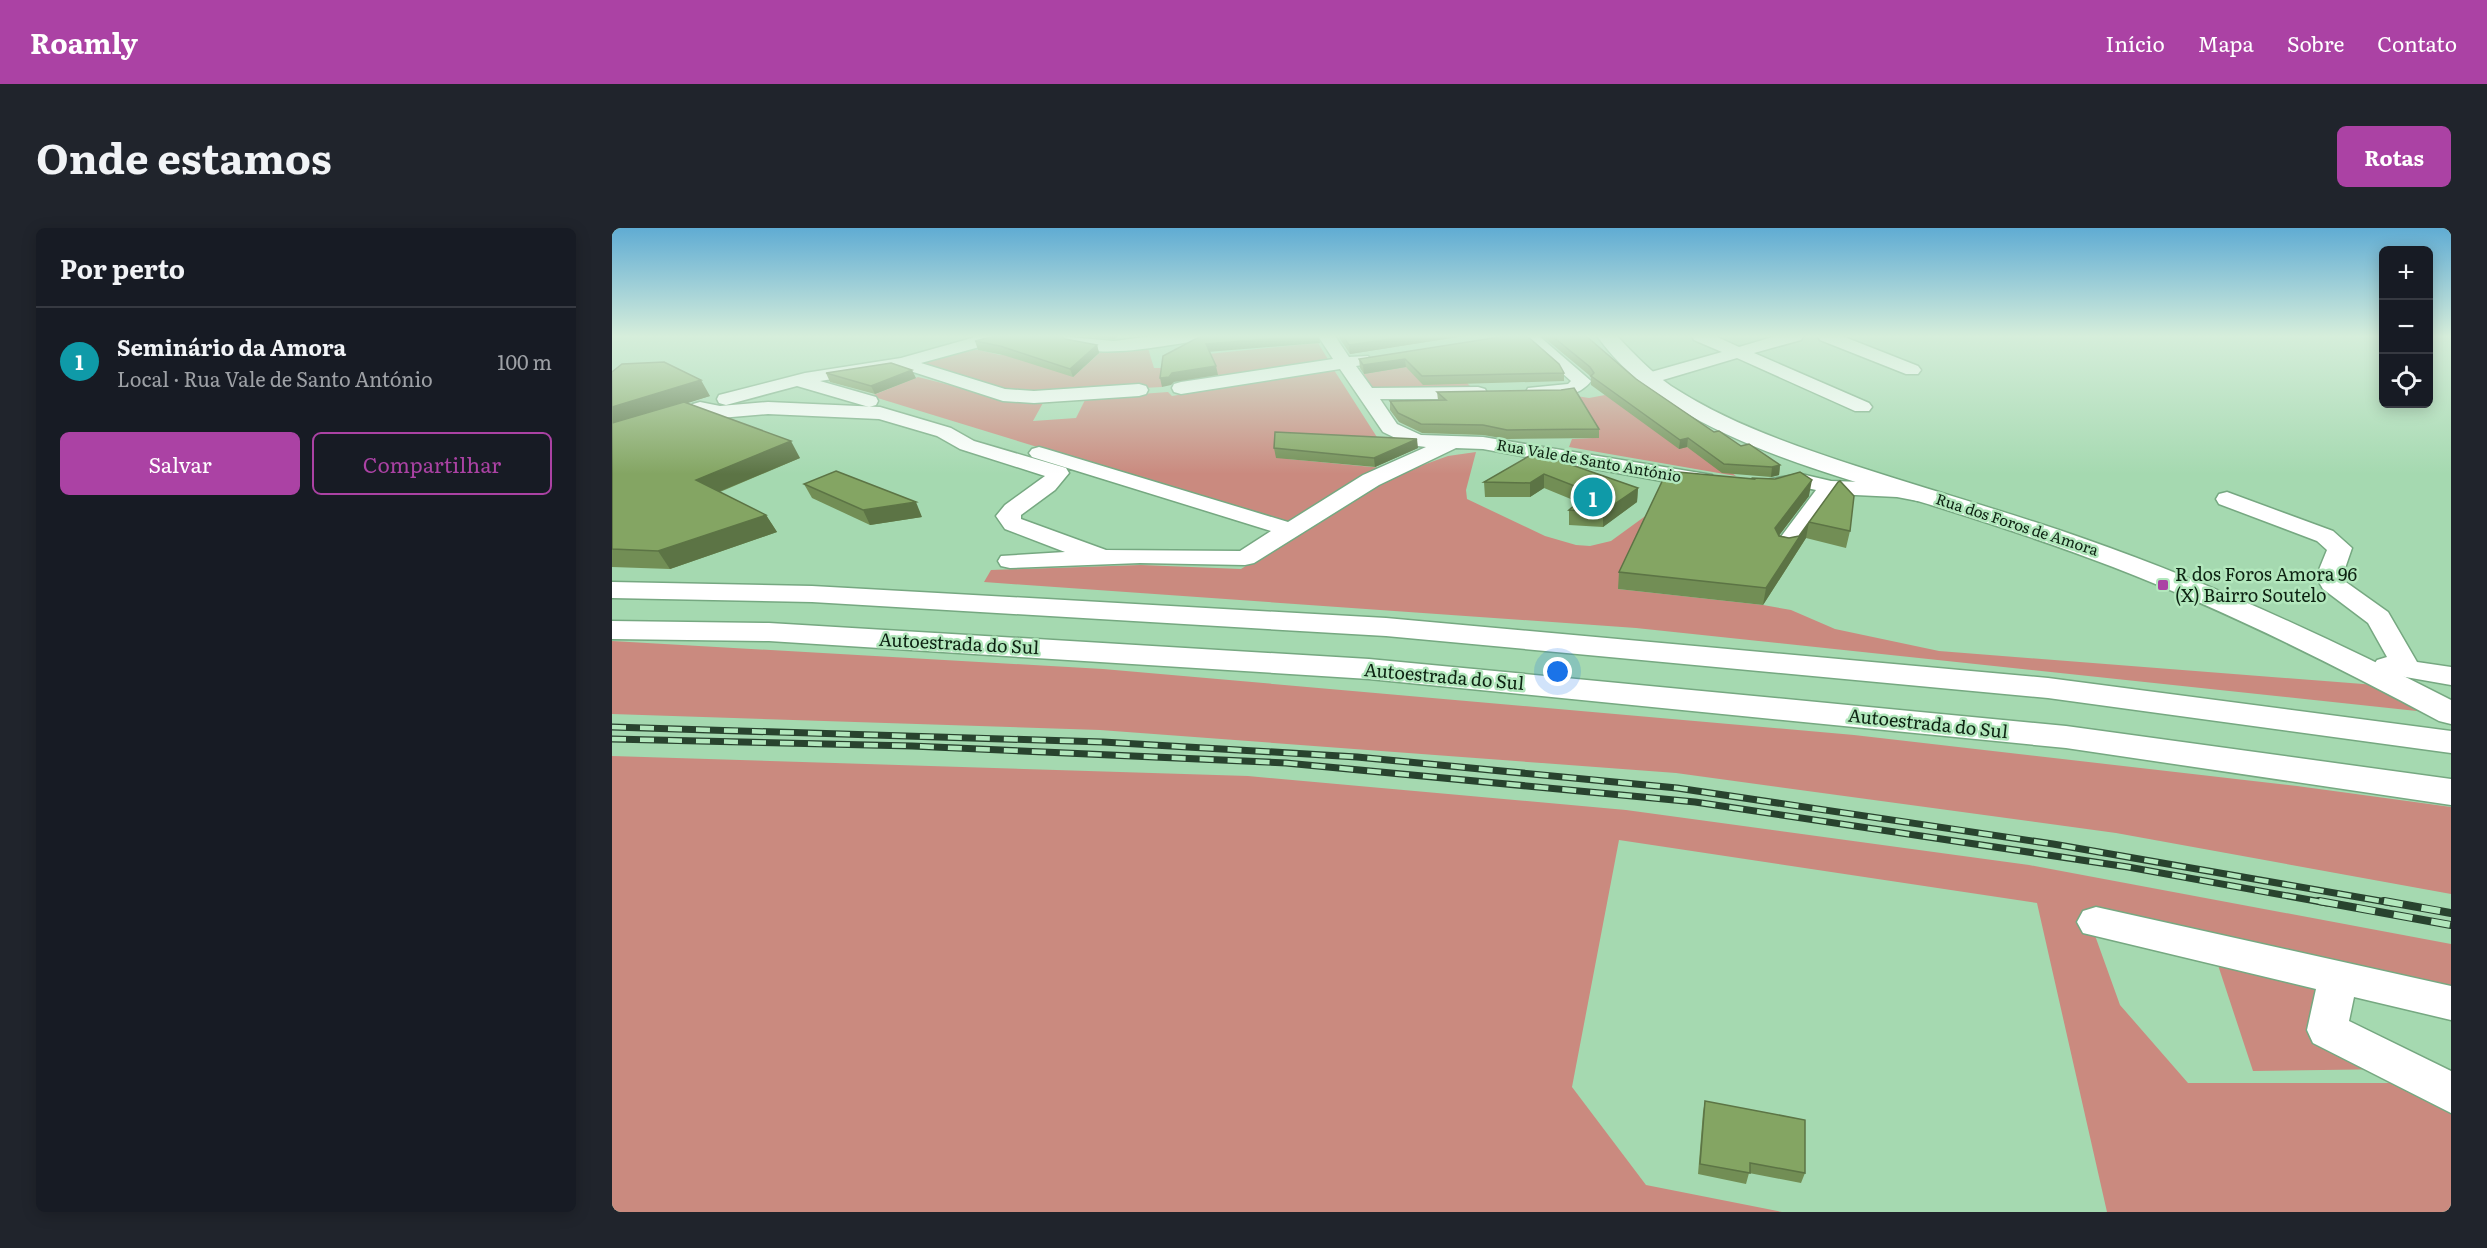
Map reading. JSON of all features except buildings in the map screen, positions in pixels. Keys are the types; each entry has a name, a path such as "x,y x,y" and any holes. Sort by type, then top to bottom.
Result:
{"main road":[{"name":"Rua dos Foros de Amora","path":"1654,382 1708,417 1783,448 1828,476 1934,498 2020,525 2135,566 2228,604 2346,659 2444,710"},
{"path":"612,590 812,594 1386,627 2048,688 2451,742"},
{"name":"Autoestrada do Sul","path":"612,630 769,632 1369,669 2066,737 2451,792"}],"street":[{"path":"678,415 788,382"},
{"path":"803,382 1291,530"},
{"path":"962,382 1003,395 1034,397 1139,390"},
{"path":"1181,388 1220,382"},
{"name":"Rua Vale de Santo António","path":"1356,382 1390,428 1417,441 1483,443 1662,475 1723,483"},
{"path":"1515,392 1561,391 1573,389 1581,382"},
{"path":"1803,382 1862,407"},
{"path":"1365,394 1492,392"},
{"path":"700,408 720,412 768,408 880,413 944,432 967,445 1058,473 1052,482 1014,508 1007,516 1013,524 1105,558"},
{"path":"1010,561 1245,558 1371,480 1454,442"},
{"path":"1783,448 1794,459 1828,476"},
{"path":"1752,485 1772,486 1828,476"},
{"path":"1786,546 1828,476"},
{"path":"2227,499 2325,536 2337,543 2340,548 2329,578 2332,584 2379,618 2407,669"},
{"path":"2346,659 2451,676"},
{"path":"2096,922 2451,1003"},
{"path":"2338,977 2327,1030 2451,1093"}],"shaded area":[{"path":"906,382 937,382 1013,401 1044,401 1033,421 1076,418 1086,398 1168,392 1172,396 1196,392 1200,388 1245,382 1342,382 1382,445 1288,459 1393,469 1292,525 871,396"},
{"path":"978,382 1163,382 1162,387 1044,393 1011,391"},
{"path":"1365,382 1466,382 1472,388 1371,388"},
{"path":"1570,395 1589,398 1605,395 1687,447 1716,461 1736,476 1569,447 1572,439 1593,438 1597,435"},
{"path":"1476,452 1466,490 1467,499 1545,536 1576,545 1590,546 1611,541 1655,509 1618,589 1791,610 1835,629 1939,651 2376,685 2426,712 1636,628 984,582 991,570 1141,565 1241,569 1387,478 1448,456"},
{"path":"612,641 1103,669 1854,735 2297,786 2451,807 2451,894 2116,833 1676,773 1100,730 612,714"},
{"path":"612,756 1248,776 1626,810 2029,865 2451,944 2451,995 2088,916 2120,1005 2188,1083 2412,1083 2451,1102 2451,1212 2107,1212 2037,903 1619,840 1572,1087 1646,1185 1782,1212 612,1212"},
{"path":"2214,953 2330,978 2320,1030 2395,1069 2253,1071"}],"railway":[{"path":"612,727 1103,742 1357,757 1677,788 2053,844 2392,903"},
{"path":"612,739 912,746 1286,763 1695,802 2128,867 2327,903"},
{"path":"2319,901 2451,925"},
{"path":"2384,901 2451,913"}],"place":[{"name":"Seminário da Amora","path":"1593,497"},
{"name":"R dos Foros Amora 96 (X) Bairro Soutelo","path":"2163,585"}]}
